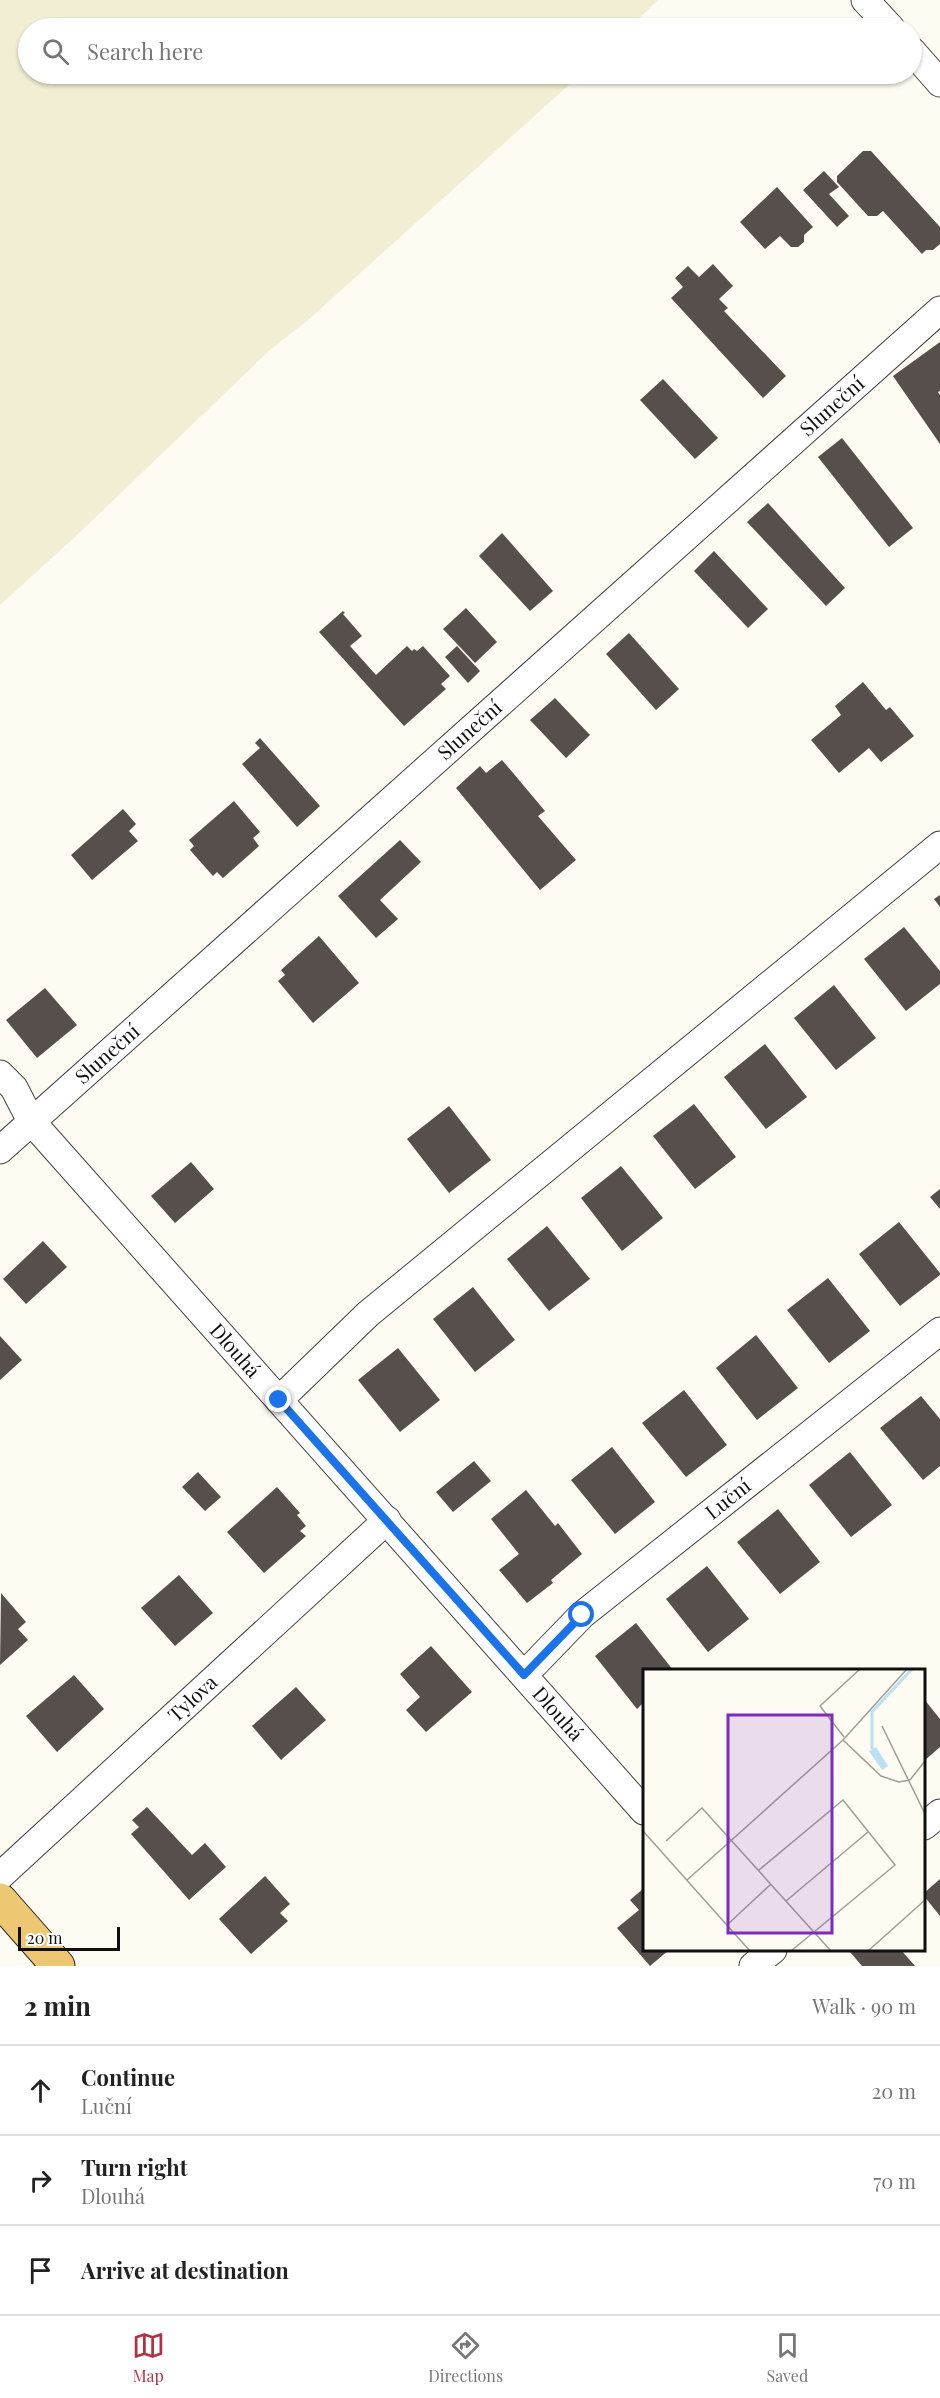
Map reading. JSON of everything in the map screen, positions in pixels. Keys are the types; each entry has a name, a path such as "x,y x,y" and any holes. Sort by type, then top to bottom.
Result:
{"main road":[{"path":"0,1900 58,1966"}],"street":[{"path":"865,0 882,18"},
{"path":"922,62 940,83"},
{"name":"Sluneční","path":"0,1150 940,310"},
{"path":"279,1400 369,1314 940,845"},
{"name":"Dlouhá","path":"0,1074 14,1088 31,1121 643,1809"},
{"name":"Luční","path":"524,1675 582,1615 940,1331"},
{"name":"Tylova","path":"0,1876 387,1520"},
{"path":"925,1825 940,1813"}],"shaded area":[{"path":"0,0 658,0 639,18 18,18 18,84 570,84 307,321 271,349 75,537 0,605"}],"building":[{"path":"863,151 871,151 940,227 940,244 933,250 926,250 922,254 883,211 877,216 868,216 837,182 837,176"},
{"path":"824,171 839,187 829,194 849,216 837,227 803,190"},
{"path":"777,187 813,227 804,235 804,242 798,247 791,247 780,236 765,249 740,222"},
{"path":"713,264 733,286 719,299 728,308 724,311 786,376 763,398 671,298 683,287 675,278 688,266 699,277"},
{"path":"940,342 940,391 938,392 940,395 940,444 893,376"},
{"path":"663,379 718,438 695,459 640,400"},
{"path":"842,438 913,528 889,547 818,457"},
{"path":"768,503 845,588 826,606 747,522"},
{"path":"502,533 553,591 530,611 479,556"},
{"path":"714,551 768,609 748,628 694,571"},
{"path":"466,608 497,642 475,663 443,629"},
{"path":"343,611 345,613 343,614 362,636 350,646 376,675 407,646 412,651 414,649 417,651 423,646 450,676 441,684 446,689 404,726 319,632"},
{"path":"629,633 679,689 656,710 606,654"},
{"path":"457,646 480,671 468,683 445,657"},
{"path":"863,682 886,710 890,707 914,736 881,762 869,748 839,773 811,740 841,715 835,706"},
{"path":"555,698 590,735 566,758 530,720"},
{"path":"260,738 320,806 297,827 242,764 260,748 255,743"},
{"path":"502,760 545,811 538,816 576,860 540,890 456,788 480,766 486,773"},
{"path":"234,801 260,832 253,838 259,846 223,878 217,872 213,876 190,850 194,846 189,840"},
{"path":"123,809 136,824 129,831 138,841 92,880 71,855"},
{"path":"400,840 421,862 380,900 398,919 376,938 338,896"},
{"path":"940,895 940,907 934,899"},
{"path":"904,927 940,971 940,984 906,1011 864,959"},
{"path":"319,936 359,983 313,1023 278,981 285,975 281,970"},
{"path":"834,985 876,1038 836,1070 794,1018"},
{"path":"45,988 77,1025 37,1058 6,1020"},
{"path":"765,1044 807,1097 766,1129 724,1077"},
{"path":"694,1104 736,1157 695,1189 653,1136"},
{"path":"449,1106 491,1160 449,1193 407,1139"},
{"path":"191,1162 214,1189 175,1223 151,1196"},
{"path":"621,1166 663,1218 622,1251 581,1198"},
{"path":"940,1189 940,1209 930,1197"},
{"path":"899,1222 940,1273 900,1306 859,1254"},
{"path":"547,1226 590,1279 549,1311 507,1259"},
{"path":"43,1241 67,1267 26,1304 3,1279"},
{"path":"828,1278 870,1331 829,1363 787,1310"},
{"path":"473,1287 515,1340 475,1372 433,1319"},
{"path":"756,1335 798,1388 757,1420 716,1368"},
{"path":"0,1336 22,1360 0,1380"},
{"path":"398,1348 440,1400 400,1432 358,1380"},
{"path":"684,1390 727,1445 686,1477 642,1423"},
{"path":"921,1396 940,1419 940,1466 923,1480 880,1428"},
{"path":"612,1447 655,1502 615,1534 571,1480"},
{"path":"850,1452 892,1505 851,1537 809,1485"},
{"path":"474,1461 491,1481 453,1512 436,1492"},
{"path":"198,1472 221,1497 205,1511 182,1487"},
{"path":"277,1487 300,1513 297,1515 306,1526 300,1531 306,1536 264,1573 227,1532"},
{"path":"526,1490 555,1526 558,1523 582,1554 551,1580 553,1583 527,1603 499,1570 519,1554 491,1519"},
{"path":"778,1509 820,1562 780,1594 737,1542"},
{"path":"707,1566 749,1619 708,1652 666,1599"},
{"path":"179,1575 213,1613 175,1646 141,1608"},
{"path":"1,1593 26,1622 18,1629 28,1640 0,1665"},
{"path":"636,1623 672,1669 643,1669 643,1703 637,1709 595,1656"},
{"path":"431,1646 472,1692 426,1732 406,1710 420,1697 400,1674"},
{"path":"74,1675 104,1709 57,1752 26,1716"},
{"path":"296,1687 326,1720 281,1760 252,1726"},
{"path":"925,1700 940,1719 940,1747 925,1760"},
{"path":"147,1807 192,1855 205,1843 226,1867 189,1900 131,1834 139,1827 132,1820"},
{"path":"265,1876 290,1904 280,1913 288,1921 251,1954 219,1919"},
{"path":"940,1879 940,1916 925,1897 925,1892"},
{"path":"643,1889 643,1951 668,1951 650,1966 617,1928 639,1910 630,1900"},
{"path":"902,1951 915,1966 862,1966 850,1952"}],"route":[{"path":"279,1400 524,1675 582,1615"}]}
